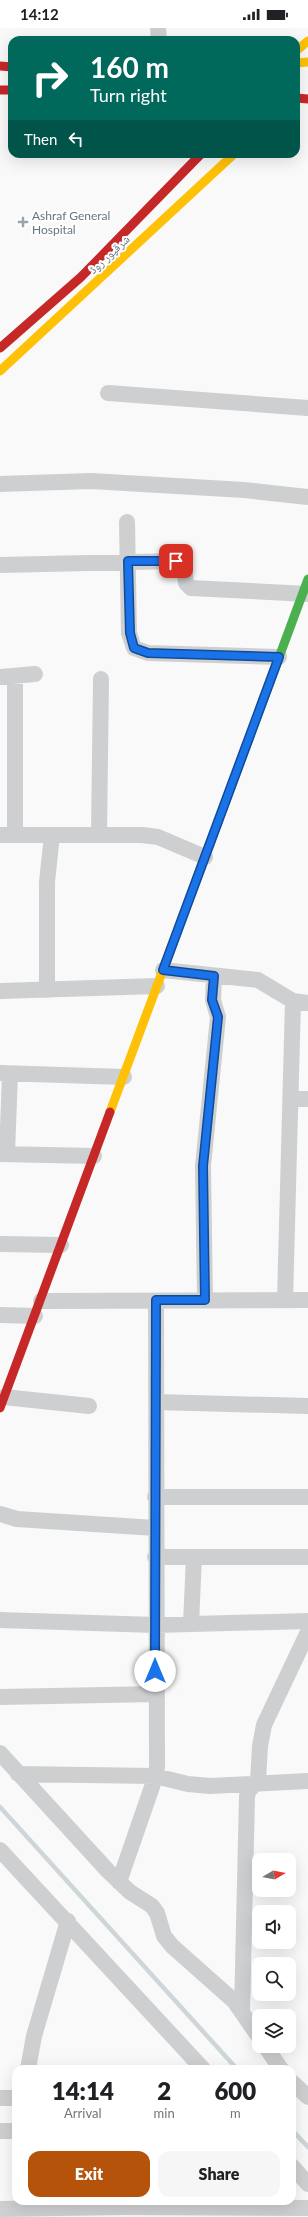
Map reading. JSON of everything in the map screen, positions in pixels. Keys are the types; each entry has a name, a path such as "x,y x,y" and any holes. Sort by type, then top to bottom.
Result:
{"main road":[{"path":"300,48 308,41"},
{"name":"شرقپور روڈ","path":"0,348 81,277 197,158"},
{"name":"شرقپور روڈ","path":"0,371 230,158"},
{"path":"2,1402 41,1301 279,657 306,589"}],"street":[{"path":"108,393 308,408"},
{"path":"0,484 106,482 244,490 308,497"},
{"path":"127,522 130,639 136,650 148,653 279,657"},
{"path":"0,565 128,561 181,562 185,566 186,585 191,588 306,589"},
{"path":"35,674 7,676 7,835 142,835 158,837 205,857"},
{"path":"100,834 101,679"},
{"path":"47,990 47,882 52,835"},
{"path":"163,970 258,980 301,1002 291,1099 285,1300"},
{"path":"205,1300 202,1198 203,1166 218,1017 212,1000 214,976"},
{"path":"0,991 157,986"},
{"path":"94,1156 4,1154 5,1074 124,1077"},
{"path":"291,1099 308,1099"},
{"path":"0,1244 61,1245"},
{"path":"119,1882 155,1776 157,1754 155,1625 156,1300"},
{"path":"41,1301 308,1300"},
{"path":"0,1315 35,1316"},
{"path":"2,1402 89,1406"},
{"path":"156,1402 308,1406"},
{"path":"155,1497 308,1497"},
{"path":"0,1514 17,1519 155,1528"},
{"path":"155,1557 308,1557"},
{"path":"191,1624 194,1557"},
{"path":"0,1620 155,1625 308,1621"},
{"path":"242,2010 247,1796 249,1790 256,1784 259,1776 261,1737 264,1725 308,1632"},
{"path":"0,1698 156,1694"},
{"path":"0,1753 119,1882 152,1906 157,1913 164,1936 172,1946 221,1987 242,2010 252,2026"},
{"path":"18,1774 155,1776 188,1784 210,1786 308,1781"},
{"path":"0,1850 199,2065"},
{"path":"29,2065 34,2036 68,1922"},
{"path":"270,2053 278,2065"},
{"path":"296,2086 308,2097"},
{"path":"0,2098 12,2098"},
{"path":"0,2131 12,2131"},
{"path":"296,2170 308,2184"},
{"path":"0,2209 124,2206 308,2208"}],"waterway":[{"path":"0,1807 233,2065"},
{"path":"296,2134 308,2147"}],"traffic: fast":[{"path":"211,841 308,579"}],"traffic: slow":[{"path":"300,48 308,41"},
{"path":"300,63 308,62"},
{"path":"0,371 230,158"},
{"path":"110,1112 211,841"}],"traffic: jam":[{"path":"0,66 8,67"},
{"path":"0,90 8,90"},
{"path":"300,98 308,99"},
{"path":"0,348 81,277 197,158"},
{"path":"0,1408 110,1112"}],"place":[{"name":"Ashraf General Hospital","path":"23,222"}],"route":[{"path":"155,1671 156,1300 205,1300 202,1198 203,1166 218,1017 212,1000 214,976 163,970 279,657 148,653 136,650 130,639 128,561 176,561"}]}
